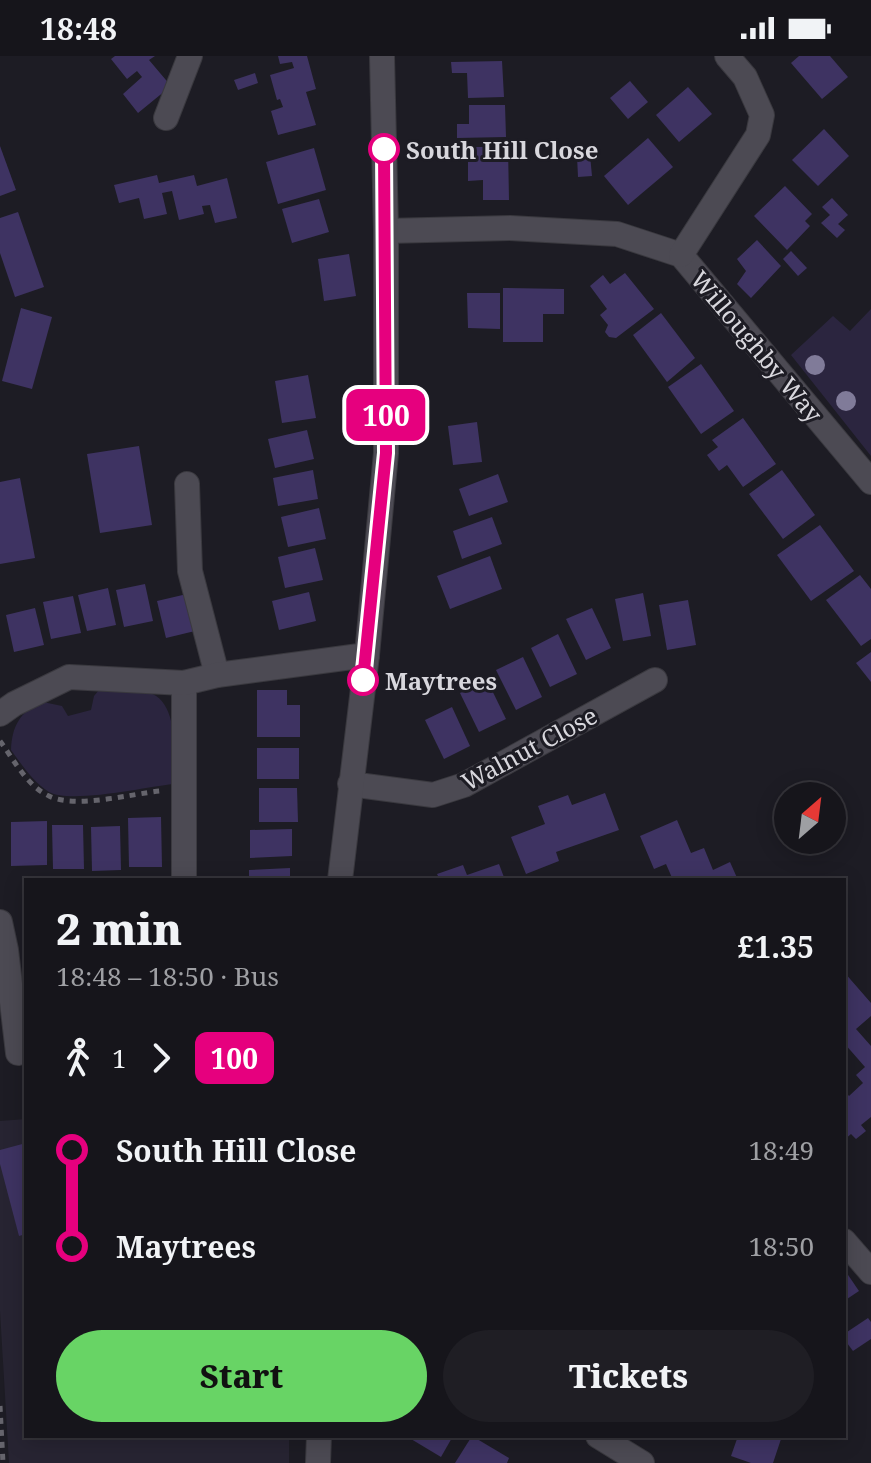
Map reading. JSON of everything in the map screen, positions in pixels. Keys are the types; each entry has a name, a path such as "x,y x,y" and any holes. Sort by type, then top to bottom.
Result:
{"street":[{"path":"166,118 190,56"},
{"path":"340,878 367,655 386,453 382,56"},
{"path":"681,255 758,135 762,115 745,77 727,56"},
{"name":"Willoughby Way","path":"386,231 510,228 617,234 681,255 871,482"},
{"path":"187,484 190,571 217,675"},
{"path":"0,714 69,677 184,683 217,675 367,655"},
{"name":"Walnut Close","path":"350,784 433,795 464,785 655,680"},
{"path":"184,683 184,878"},
{"path":"0,922 18,1053"},
{"path":"846,1243 871,1272"},
{"path":"318,1463 319,1438"},
{"path":"601,1438 642,1463"}],"path":[{"path":"0,741 37,788 61,800 76,801 184,788"},
{"path":"0,1406 3,1463"}],"shaded area":[{"path":"871,309 871,456 791,355 833,316 850,331"},
{"path":"99,690 143,691 164,704 173,729 173,784 91,796 60,795 43,788 24,767 11,750 13,734 23,715 43,702 62,706 68,716 91,710 94,696"},
{"path":"24,1119 24,1438 289,1438 289,1463 9,1463 0,1311 0,1121"}],"building":[{"path":"115,56 155,56 149,60 171,86 138,113 123,94 142,77 137,71 127,79 111,59"},
{"path":"278,56 307,56 316,89 306,92 316,125 278,135 271,111 283,107 280,99 277,100 270,75 294,68 292,62 280,64"},
{"path":"799,56 830,56 848,77 822,99 791,63"},
{"path":"502,61 504,97 468,98 467,73 452,73 451,62"},
{"path":"255,73 258,83 238,90 234,80"},
{"path":"630,81 648,102 628,119 610,98"},
{"path":"688,87 712,114 679,142 656,115"},
{"path":"469,105 505,105 506,137 457,138 457,124 469,124"},
{"path":"824,129 849,156 818,186 792,160"},
{"path":"648,138 673,167 628,205 604,176"},
{"path":"0,146 16,190 0,196"},
{"path":"468,147 508,147 509,200 483,200 483,180 468,181"},
{"path":"314,148 326,190 278,204 266,162"},
{"path":"590,155 592,176 578,177 577,156"},
{"path":"157,175 159,183 194,175 197,186 227,178 237,218 215,223 210,205 202,206 204,214 179,220 172,191 162,193 167,214 144,219 139,198 119,203 114,185"},
{"path":"785,186 812,214 805,221 810,226 787,250 754,216"},
{"path":"832,198 848,215 838,224 845,230 837,238 821,223 830,215 822,207"},
{"path":"319,199 329,232 292,243 282,209"},
{"path":"18,212 44,287 15,297 0,253 0,218"},
{"path":"757,240 781,266 751,298 737,284 746,271 737,259"},
{"path":"791,251 807,268 798,276 783,259"},
{"path":"349,254 356,296 324,301 318,259"},
{"path":"625,273 654,309 616,338 609,337 605,332 608,325 600,315 607,309 590,286 603,275 610,284"},
{"path":"503,288 564,289 564,314 543,314 543,342 503,342"},
{"path":"467,293 500,293 500,329 468,328"},
{"path":"21,308 52,317 32,389 2,381"},
{"path":"661,313 695,358 667,382 633,335"},
{"path":"701,364 734,411 701,434 668,387"},
{"path":"308,375 316,418 282,423 275,381"},
{"path":"743,418 776,464 743,487 727,465 719,471 707,455 718,447 712,440"},
{"path":"477,422 482,462 453,465 448,426"},
{"path":"307,430 314,459 275,468 268,439"},
{"path":"139,446 152,525 100,533 87,454"},
{"path":"313,470 318,499 278,506 273,478"},
{"path":"782,470 815,515 783,539 749,494"},
{"path":"498,474 508,502 469,516 459,489"},
{"path":"20,478 35,558 0,564 0,482"},
{"path":"319,508 326,539 288,547 281,517"},
{"path":"492,517 502,544 462,559 453,531"},
{"path":"820,525 854,571 811,601 777,555"},
{"path":"315,548 323,580 285,588 278,557"},
{"path":"490,556 502,589 450,609 437,576"},
{"path":"860,575 871,589 871,639 861,646 826,600"},
{"path":"145,584 153,621 124,627 116,590"},
{"path":"108,588 116,625 87,631 78,595"},
{"path":"309,592 316,621 279,630 272,601"},
{"path":"643,593 651,636 623,641 615,599"},
{"path":"187,594 195,631 166,638 157,601"},
{"path":"73,596 81,633 51,639 43,602"},
{"path":"688,600 696,645 667,650 659,605"},
{"path":"35,608 44,645 14,652 6,615"},
{"path":"592,608 611,648 586,660 566,619"},
{"path":"558,634 577,674 550,687 531,648"},
{"path":"871,652 871,682 856,663"},
{"path":"523,657 542,697 516,710 496,670"},
{"path":"487,680 506,719 479,732 460,693"},
{"path":"257,690 287,690 287,705 300,705 300,737 257,737"},
{"path":"452,707 470,746 444,759 425,720"},
{"path":"257,748 299,748 299,779 257,779"},
{"path":"259,788 297,788 298,822 259,822"},
{"path":"605,793 619,830 556,852 559,861 526,874 511,837 545,824 538,806 568,795 572,805"},
{"path":"161,817 162,867 129,867 128,818"},
{"path":"677,820 691,853 704,848 713,870 730,862 737,878 672,878 666,864 654,869 640,836"},
{"path":"47,821 47,865 11,866 11,822"},
{"path":"52,825 83,825 84,869 53,869"},
{"path":"120,826 121,870 92,871 91,827"},
{"path":"292,829 292,856 250,858 250,830"},
{"path":"499,864 504,878 439,878 437,874 463,865 467,875"},
{"path":"290,868 290,878 249,878 249,870"},
{"path":"846,974 871,1003 871,1016 856,1029 871,1046 871,1117 861,1125 866,1131 856,1139 851,1134 846,1138 846,1092 849,1096 863,1083 856,1075 865,1067 846,1045"},
{"path":"24,1144 24,1235 19,1236 0,1164 0,1150"},
{"path":"846,1272 859,1291 846,1300"},
{"path":"868,1318 871,1322 871,1339 853,1351 846,1342 846,1333"},
{"path":"409,1438 452,1438 441,1457"},
{"path":"471,1438 509,1458 507,1463 455,1463"},
{"path":"737,1438 781,1438 773,1463 751,1463 731,1456"}],"bus line":[{"name":"100","path":"363,680 386,453 384,149"}],"place":[{"name":"South Hill Close","path":"384,149"},
{"name":"Maytrees","path":"363,680"}]}
